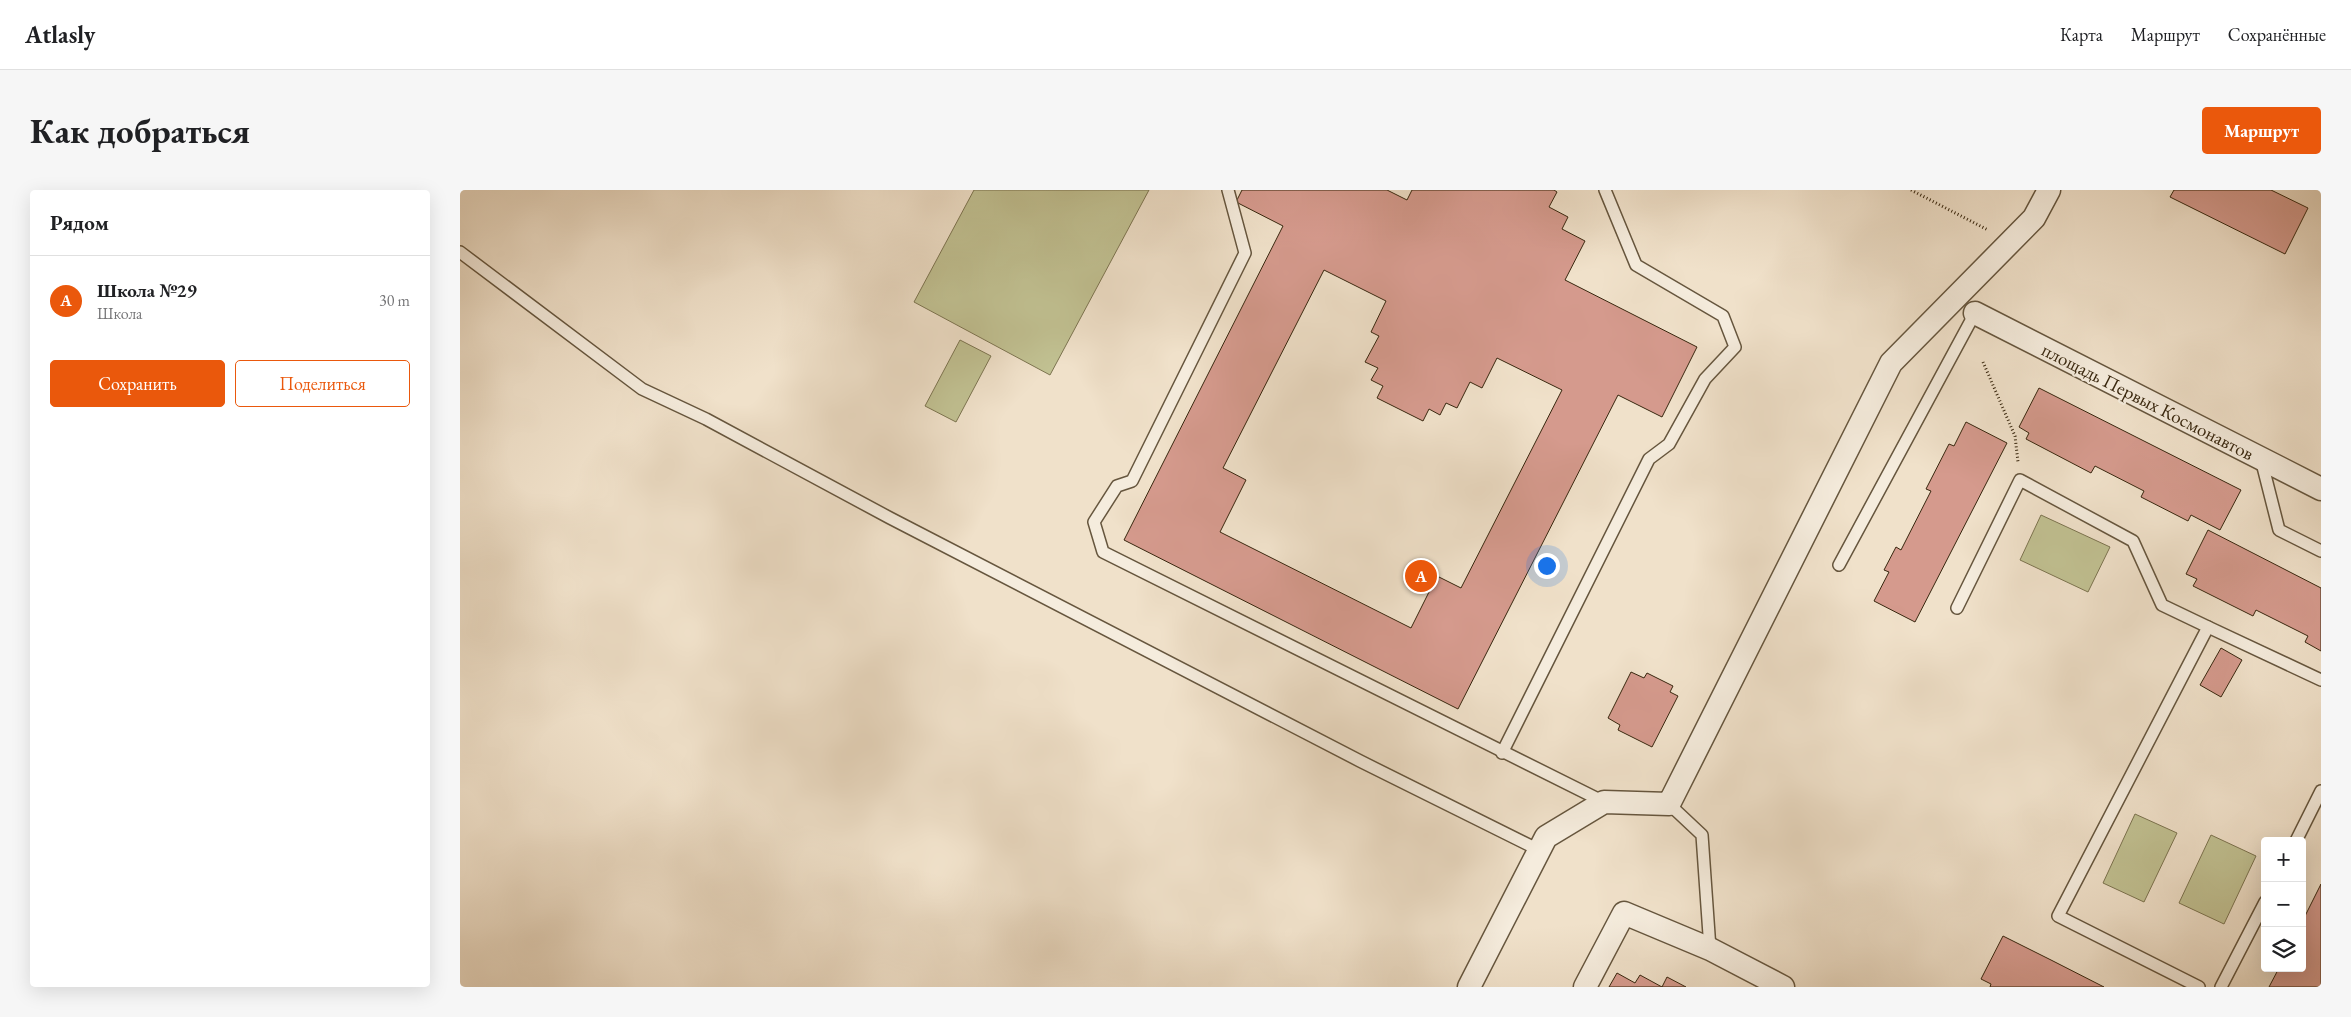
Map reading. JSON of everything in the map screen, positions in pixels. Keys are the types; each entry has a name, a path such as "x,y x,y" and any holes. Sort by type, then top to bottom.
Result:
{"street":[{"path":"1469,987 1546,836 1604,802 1669,804 1890,363 2034,218 2049,190"},
{"name":"площадь Первых Космонавтов","path":"1975,313 2321,489"},
{"path":"1585,987 1624,913 1710,949 1783,987"}],"lane":[{"path":"1228,190 1245,253 1132,481 1117,486 1094,522 1103,552 1502,753 1604,802"},
{"path":"1502,753 1649,459 1669,444 1705,379 1735,347 1723,316 1636,265 1605,190"},
{"path":"460,252 642,389 706,420 890,518 1343,752 1539,850"},
{"path":"1839,564 1975,313"},
{"path":"2261,459 2279,530 2321,551"},
{"path":"1957,608 2020,480 2133,541 2162,606 2321,680"},
{"path":"2199,987 2058,916 2208,627"},
{"path":"2298,837 2321,791"},
{"path":"1669,804 1702,835 1710,949"},
{"path":"2221,987 2261,910"}],"path":[{"path":"1910,190 2011,242"},
{"path":"1983,362 2015,436 2020,480"}],"green space":[{"path":"974,190 1149,190 1050,375 914,302"},
{"path":"960,340 991,356 956,422 925,406"},
{"path":"2041,515 2110,547 2088,592 2020,560"},
{"path":"2135,814 2177,833 2144,902 2103,883"},
{"path":"2211,835 2256,856 2224,924 2179,903"}],"building":[{"path":"1242,190 1387,190 1407,200 1412,190 1554,190 1557,192 1549,207 1568,217 1562,229 1585,241 1565,280 1697,347 1662,417 1618,395 1458,709 1124,540 1283,226 1236,202","holes":["1324,270 1386,301 1371,332 1379,336 1365,362 1378,368 1371,380 1383,386 1377,398 1423,421 1429,409 1440,415 1446,403 1457,408 1470,382 1482,388 1497,358 1562,390 1461,588 1437,576 1411,628 1220,532 1246,480 1223,468"]},
{"path":"2174,190 2271,190 2308,208 2285,254 2170,197"},
{"path":"2039,388 2241,490 2220,530 2191,515 2188,521 2141,497 2144,491 2095,466 2091,473 2026,439 2029,433 2019,427"},
{"path":"1966,422 2007,443 1915,622 1874,601 1889,572 1884,570 1896,547 1901,550 1931,491 1926,489 1949,444 1954,446"},
{"path":"2208,530 2321,588 2321,651 2305,642 2308,636 2256,610 2253,616 2193,586 2197,579 2186,574"},
{"path":"2221,648 2242,660 2221,697 2200,685"},
{"path":"1631,672 1644,678 1647,673 1673,686 1670,692 1678,696 1652,747 1618,730 1620,725 1608,718"},
{"path":"2321,884 2321,987 2269,987 2277,972 2306,972 2306,914"},
{"path":"2003,936 2104,987 1990,987 1991,984 1981,979"},
{"path":"1617,973 1635,983 1640,975 1662,987 1609,987"},
{"path":"1667,977 1686,987 1662,987"}],"place":[{"name":"Школа №29","path":"1421,576"}]}
